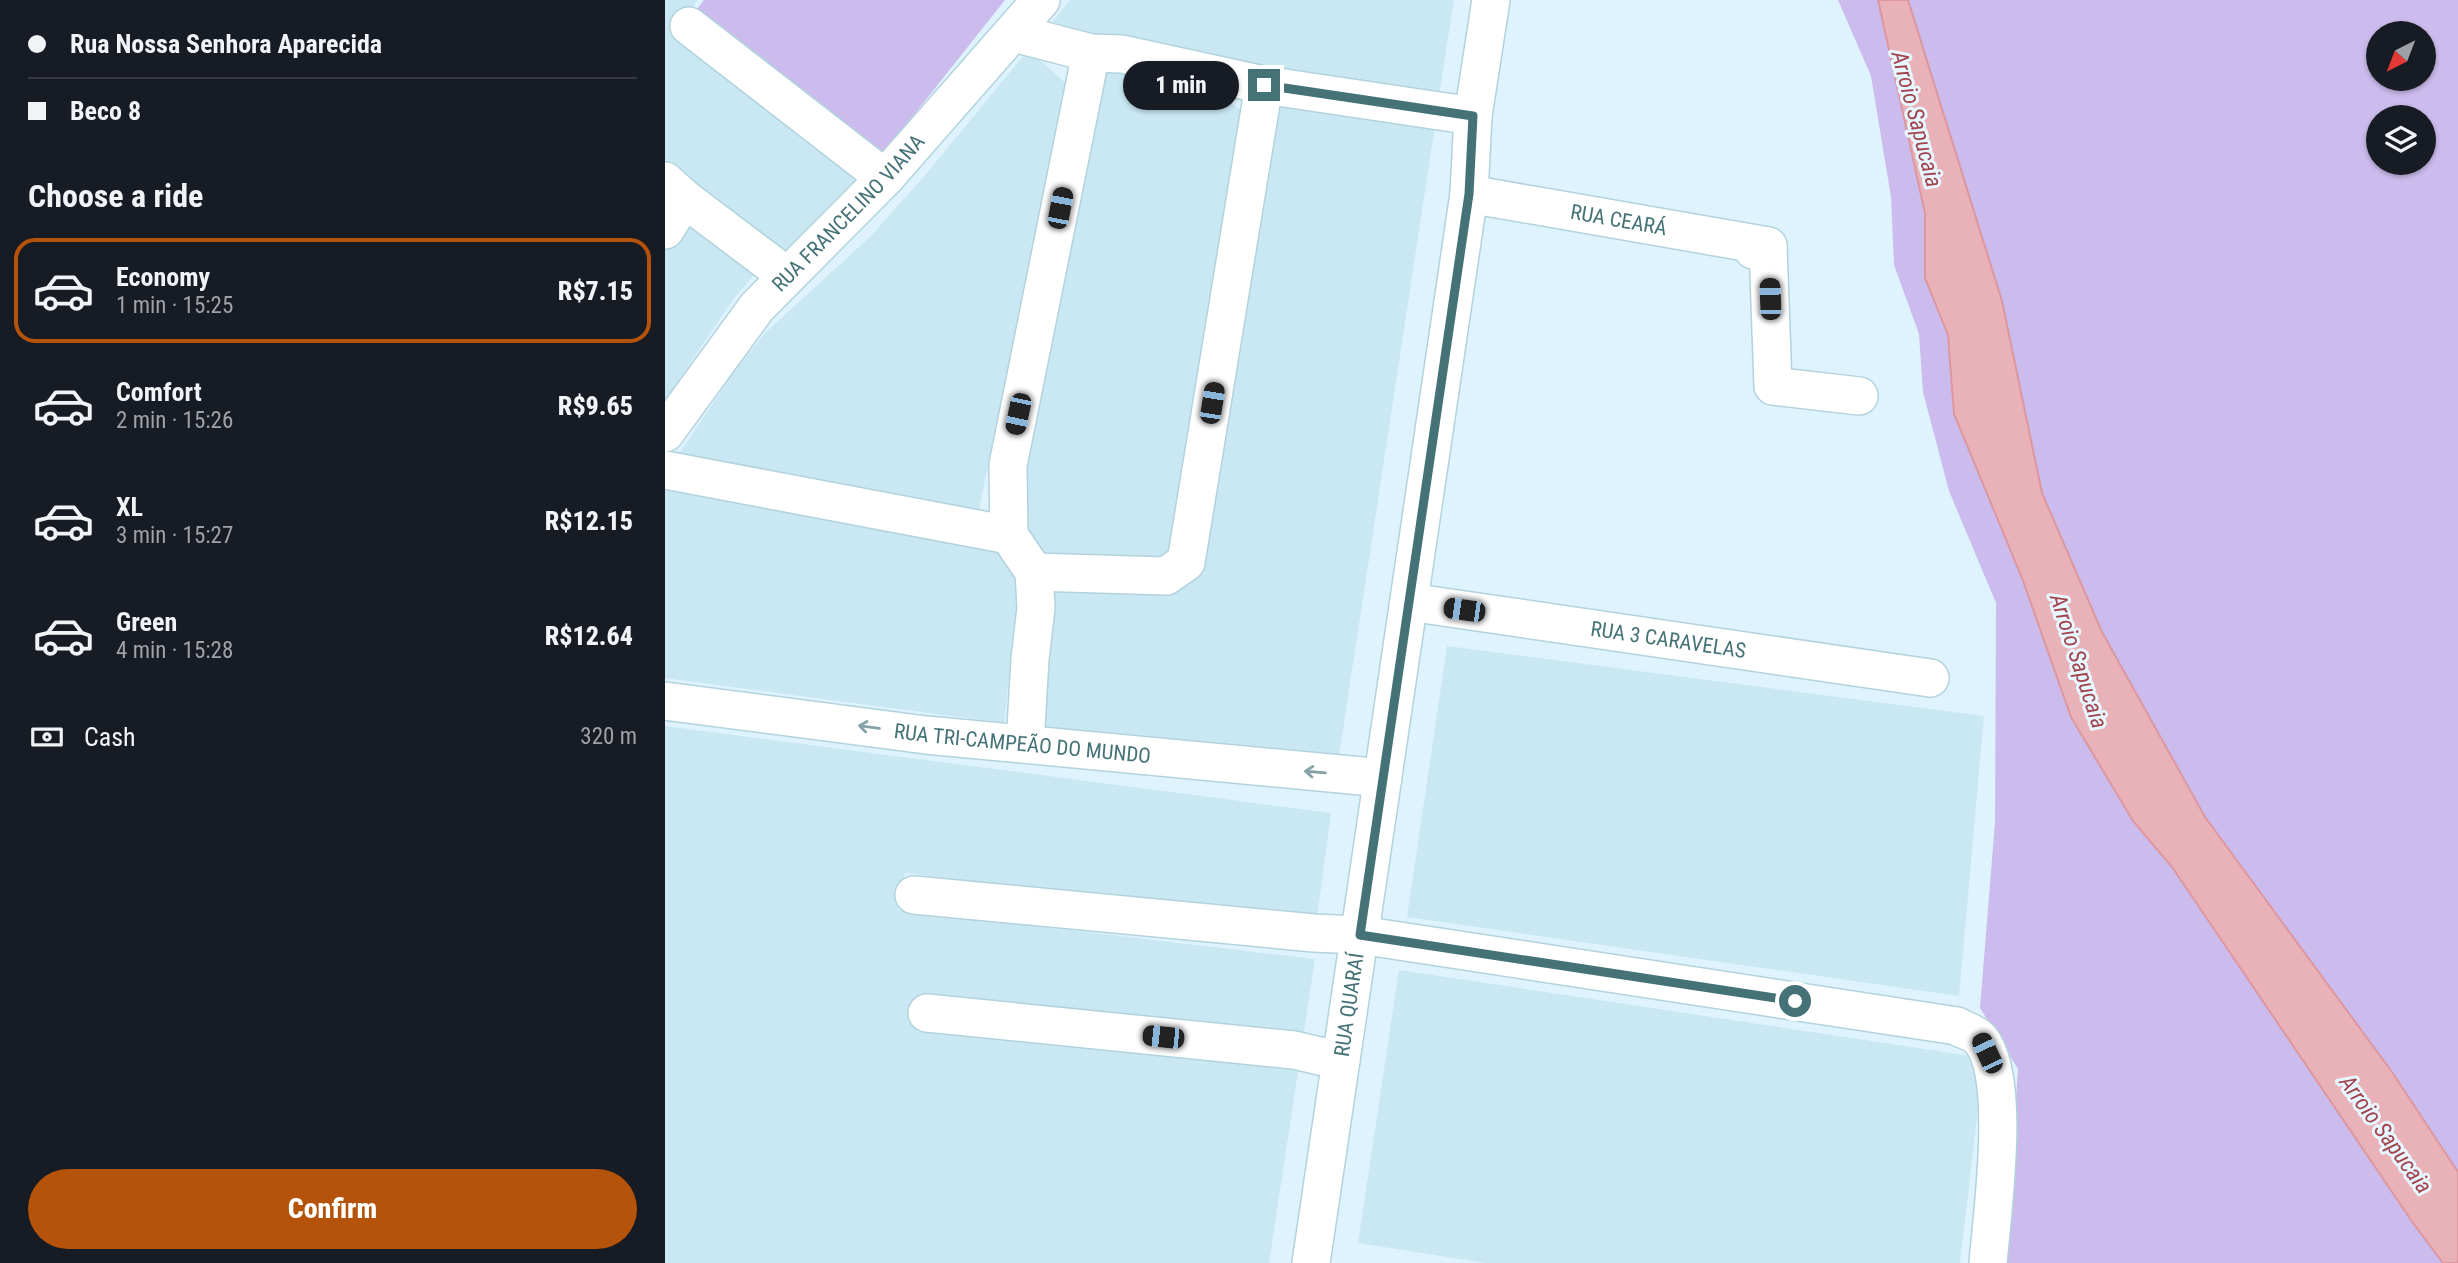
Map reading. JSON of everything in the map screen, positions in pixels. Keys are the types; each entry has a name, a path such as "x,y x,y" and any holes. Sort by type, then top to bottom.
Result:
{"street":[{"name":"RUA FRANCELINO VIANA","path":"665,433 757,307 885,178 1041,0"},
{"name":"RUA QUARAÍ","path":"1311,1263 1469,194 1473,116 1491,0"},
{"path":"689,26 885,178"},
{"path":"1014,33 1091,53 1122,54 1264,85 1473,116"},
{"path":"1025,744 1036,608 1034,572 1009,536 1008,465 1091,53"},
{"path":"1034,572 1166,576 1186,562 1264,85"},
{"path":"665,230 675,190 787,276"},
{"name":"RUA CEARÁ","path":"1469,194 1761,248 1773,386 1859,396"},
{"path":"665,470 1009,536"},
{"name":"RUA 3 CARAVELAS","path":"1409,602 1930,678"},
{"name":"RUA TRI-CAMPEÃO DO MUNDO","path":"665,701 926,735 1383,778"},
{"path":"914,895 1314,933 1360,935 1957,1026 1980,1038 1994,1068 1999,1116 1988,1263"},
{"path":"927,1013 1294,1050 1341,1061"}],"shaded area":[{"path":"665,0 698,0 679,23 864,179 784,256 665,161"},
{"path":"704,0 1005,0 878,160 694,13"},
{"path":"1070,0 1454,0 1438,102 1103,44 1052,22"},
{"path":"1838,0 1878,0 1925,213 1925,278 1948,335 1954,414 2022,578 2071,717 2133,821 2172,867 2413,1223 2443,1263 2005,1263 2018,1069 1980,1008 1995,822 1996,603 1949,491 1923,392 1919,334 1894,265 1891,197 1871,76"},
{"path":"1908,0 2458,0 2458,1172 2392,1072 2205,817 2102,632 2042,493 2002,301"},
{"path":"1028,50 1067,84 976,524 673,463 735,370 766,332 870,237 927,173"},
{"path":"1104,64 1192,81 1245,112 1172,562 1049,562 1021,534 1021,481"},
{"path":"1282,95 1436,119 1339,756 1038,727 1052,579 1170,592 1189,585 1207,532 1271,108"},
{"path":"682,222 758,270 733,300 665,400 665,248"},
{"path":"665,476 999,545 1019,582 1004,723 665,678"},
{"path":"1447,646 1984,716 1959,996 1407,917"},
{"path":"665,726 1331,813 1316,925 905,873 898,910 1315,959 1269,1263 665,1263"},
{"path":"1399,970 1984,1058 1960,1263 1485,1263 1358,1243"}],"water":[{"name":"Arroio Sapucaia","path":"1878,0 1908,0 2002,301 2042,493 2102,632 2205,817 2392,1072 2458,1172 2458,1263 2443,1263 2413,1223 2172,867 2133,821 2071,717 2022,578 1954,414 1948,335 1925,278 1925,213"}],"route":[{"path":"1264,85 1473,116 1469,194 1360,935 1795,1001"}]}
